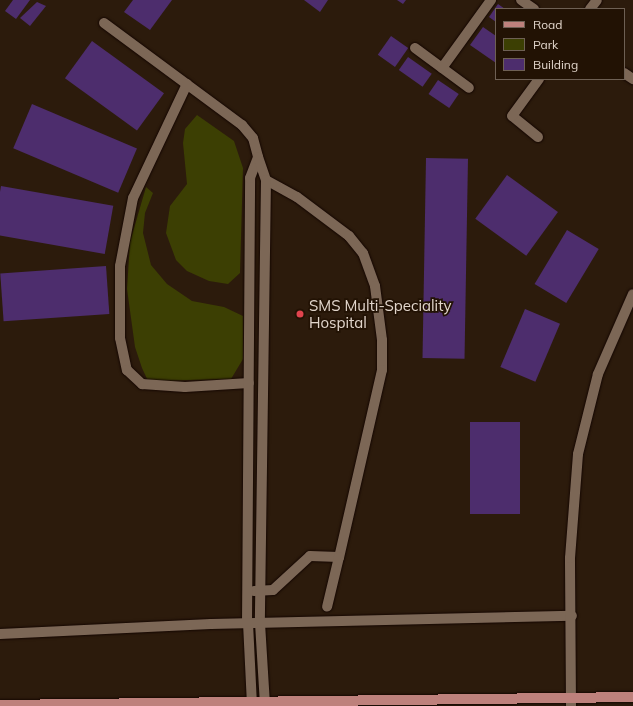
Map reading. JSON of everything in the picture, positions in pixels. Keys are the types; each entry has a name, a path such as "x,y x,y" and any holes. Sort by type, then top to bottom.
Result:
{"main road":[{"path":"0,705 570,702 633,697"}],"street":[{"path":"442,68 490,0"},
{"path":"521,0 533,8"},
{"path":"591,8 597,0"},
{"path":"104,23 242,125 253,138 266,180 266,291 260,623 265,704"},
{"path":"415,48 469,88"},
{"path":"538,80 512,116 538,137"},
{"path":"187,84 134,198 120,266 120,338 127,370 142,384 185,387 250,382"},
{"path":"252,704 248,623 251,291 250,178 258,158"},
{"path":"266,180 297,197 349,236 363,253 375,286 382,340 382,370 327,607"},
{"path":"251,291 266,291"},
{"path":"570,702 573,500 584,421 598,374 633,294"},
{"path":"248,591 272,590 310,556 339,557"},
{"path":"0,634 471,615 572,616"}],"green space":[{"path":"197,115 234,141 243,168 240,273 228,284 209,281 187,271 176,260 166,233 170,206 187,184 183,143 185,129"},
{"path":"146,187 153,193 145,213 143,233 151,265 167,284 192,301 224,307 243,316 243,359 231,379 148,381 142,368 135,347 127,289 130,242"}],"building":[{"path":"13,0 30,0 16,19 5,11"},
{"path":"133,0 172,0 150,30 124,12"},
{"path":"304,0 328,0 320,12"},
{"path":"397,0 406,0 403,4"},
{"path":"37,2 46,6 30,26 20,18"},
{"path":"498,4 504,8 495,8"},
{"path":"495,8 495,21 489,17"},
{"path":"483,27 495,35 495,62 470,45"},
{"path":"391,36 408,48 395,67 378,55"},
{"path":"92,41 164,93 137,131 65,78"},
{"path":"408,57 432,74 423,87 399,70"},
{"path":"438,80 459,94 449,108 428,94"},
{"path":"32,104 137,149 118,193 13,148"},
{"path":"426,158 468,159 465,359 423,358"},
{"path":"507,175 558,212 526,256 475,219"},
{"path":"1,186 113,206 105,254 0,236"},
{"path":"567,230 599,249 566,303 535,284"},
{"path":"106,266 109,314 4,321 0,273"},
{"path":"525,309 560,324 535,382 500,367"},
{"path":"470,422 520,422 520,514 470,514"}],"place":[{"name":"SMS Multi-Speciality Hospital","path":"300,314"}]}
